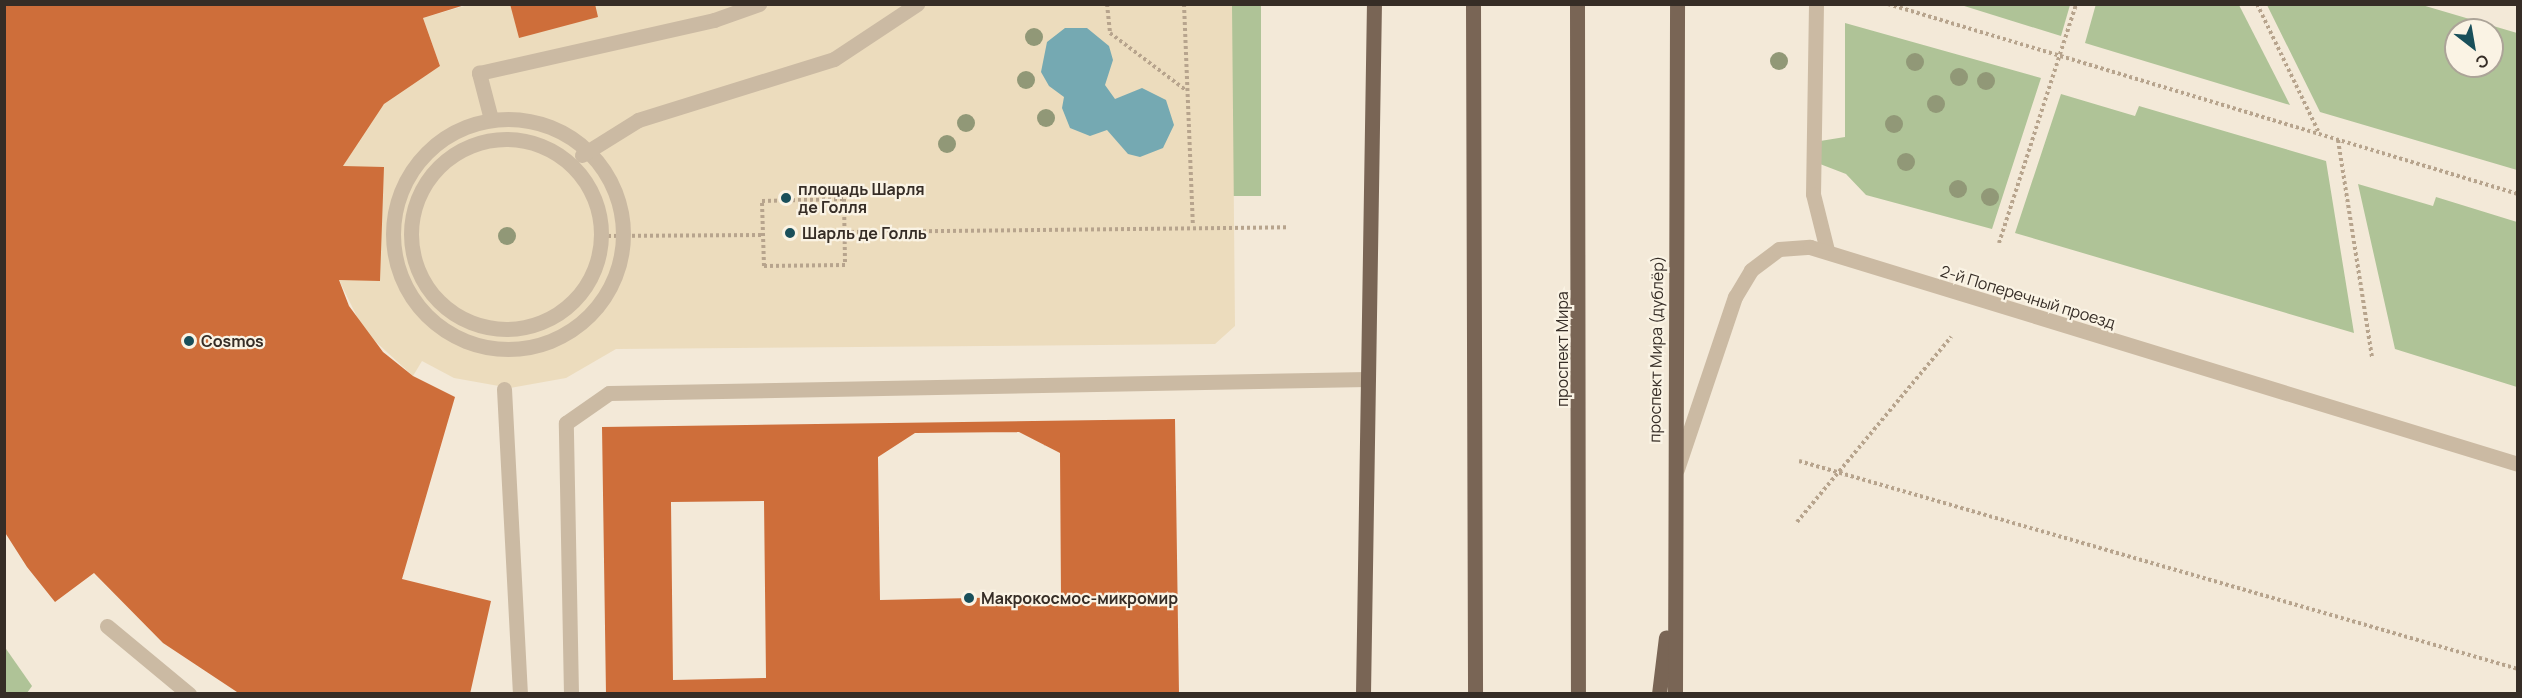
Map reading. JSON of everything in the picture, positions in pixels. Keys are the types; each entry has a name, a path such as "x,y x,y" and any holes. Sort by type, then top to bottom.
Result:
{"main road":[{"path":"1363,693 1374,4"},
{"path":"1473,4 1476,300 1475,693"},
{"name":"проспект Мира","path":"1577,4 1580,303 1578,693"},
{"name":"проспект Мира (дублёр)","path":"1675,693 1672,483 1677,4"},
{"path":"1659,693 1672,589"},
{"path":"1363,640 1371,693"}],"street":[{"path":"491,119 479,73 714,20 759,4"},
{"path":"570,163 638,120 834,59 917,4"},
{"path":"1816,4 1814,194 1827,250"},
{"path":"491,119 546,124 571,136 597,160 620,201 622,255 599,306 563,334 529,348 474,344 441,327 408,293 392,239 404,184 419,160 455,131 491,119"},
{"path":"511,138 552,150 570,163 594,196 602,236 599,257 579,295 545,321 524,328 502,330 461,319 429,291 418,272 410,230 414,209 434,171 450,156 469,146 511,138"},
{"name":"2-й Поперечный проезд","path":"1672,483 1735,297 1751,270 1779,249 1827,250 2517,464"},
{"path":"571,693 566,423 609,393 1368,379"},
{"path":"504,389 520,693"},
{"path":"107,626 189,693"}],"path":[{"path":"1107,4 1110,33 1187,92"},
{"path":"1184,4 1193,226"},
{"path":"1887,4 2517,194"},
{"path":"1999,243 2076,4"},
{"path":"2257,4 2320,134"},
{"path":"2338,140 2372,358"},
{"path":"844,199 845,232 845,265 764,266 762,201 844,199"},
{"path":"845,232 1193,226 1288,227"},
{"path":"602,236 763,235"},
{"path":"1797,522 1951,337"},
{"path":"1799,461 2517,669"}],"green space":[{"path":"2096,4 2239,5 2290,105 2085,43"},
{"path":"1232,5 1261,5 1261,196 1232,196"},
{"path":"1961,5 2070,5 2061,36"},
{"path":"2267,5 2422,5 2466,18 2444,18 2444,78 2504,78 2504,29 2517,33 2517,170 2320,112"},
{"path":"1845,23 2041,78 1992,229 1866,195 1846,174 1820,164 1814,142 1845,137"},
{"path":"2061,94 2135,116 2139,106 2326,161 2354,333 2015,233"},
{"path":"2358,184 2433,206 2436,197 2517,222 2517,387 2395,349"},
{"path":"4,646 32,686 27,693 5,693"}],"shaded area":[{"name":"площадь Шарля де Голля","path":"471,4 1232,5 1235,326 1215,344 616,349 566,378 510,388 454,378 422,361 413,376 364,331 339,280 343,166 372,117 392,96 440,66 423,18"}],"water":[{"path":"1065,28 1087,28 1109,46 1113,60 1105,85 1115,99 1142,88 1166,100 1174,125 1163,148 1140,157 1128,154 1107,130 1090,136 1070,128 1062,108 1064,97 1049,86 1041,72 1047,42"}],"building":[{"name":"Cosmos","path":"4,4 468,4 423,18 440,66 384,104 343,166 384,167 380,281 339,280 349,306 383,352 413,376 455,397 402,579 491,601 470,694 240,694 163,643 94,573 55,602 27,567 4,531"},
{"path":"510,4 595,4 598,17 519,38"},
{"path":"1175,419 1179,694 606,694 602,427","holes":["1019,432 1060,453 1061,596 880,600 878,457 915,433","764,501 766,678 673,680 671,502"]}],"place":[{"name":"площадь Шарля де Голля","path":"786,198"},
{"name":"Шарль де Голль","path":"790,233"},
{"name":"Cosmos","path":"189,341"},
{"name":"Макрокосмос-микромир","path":"969,598"}]}
